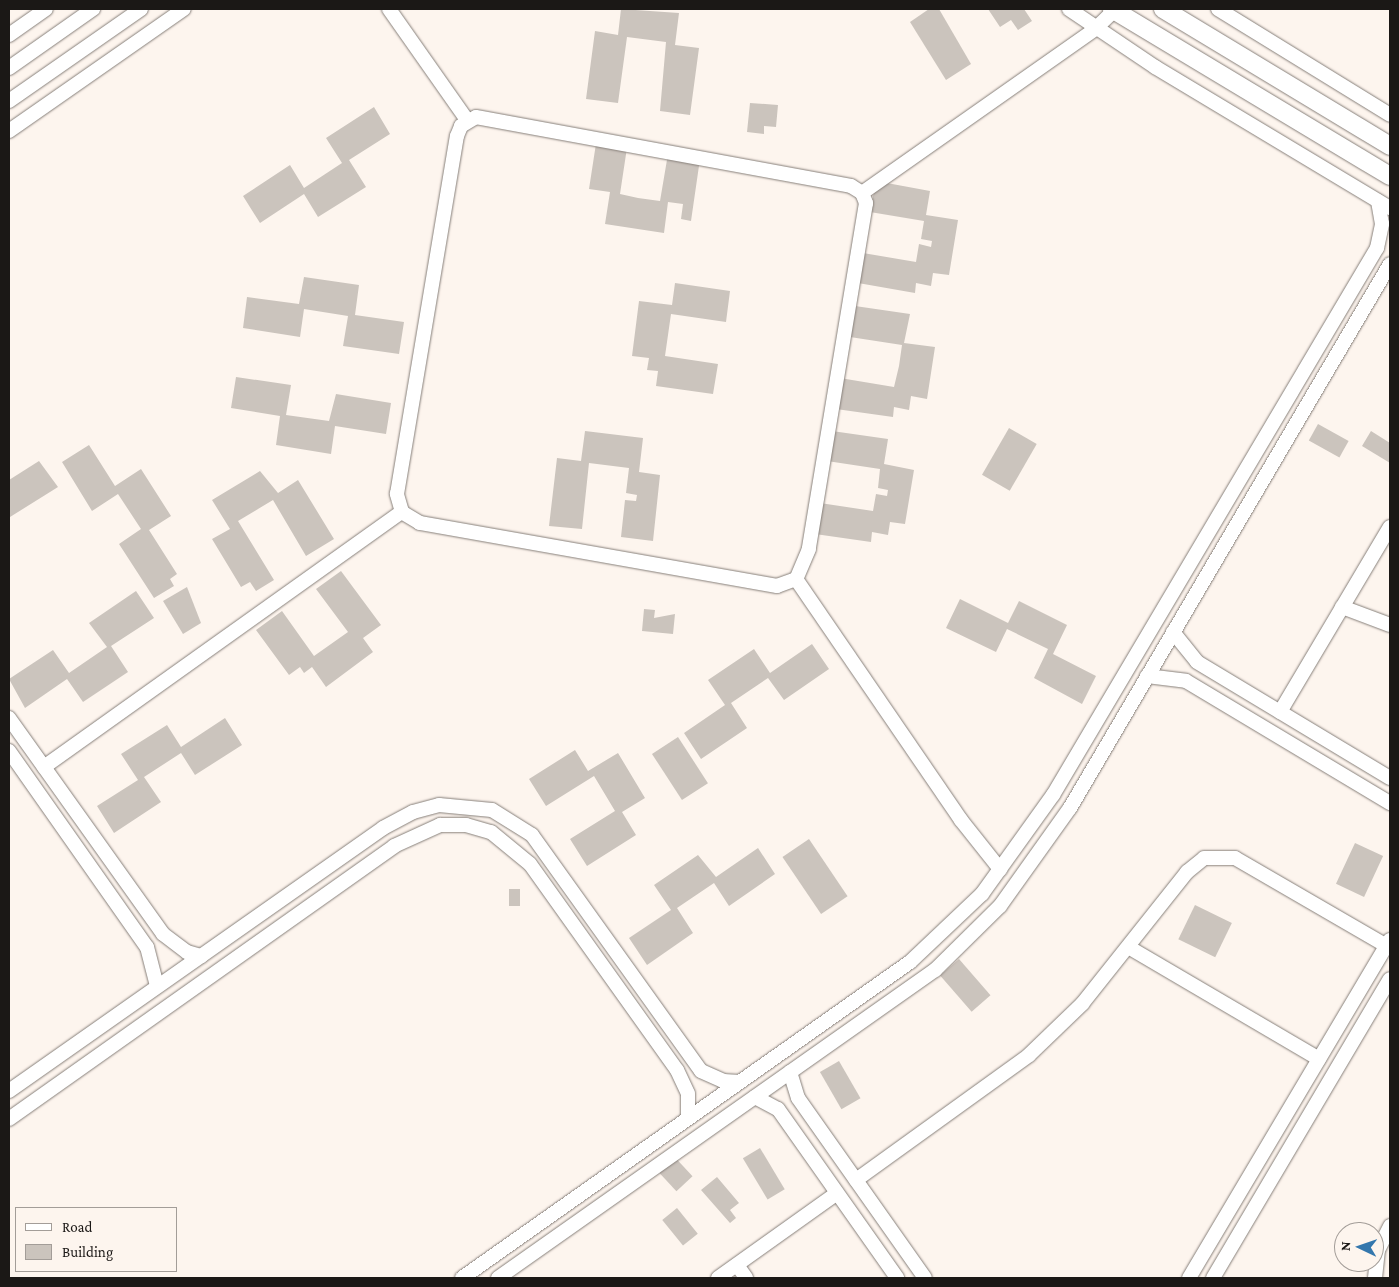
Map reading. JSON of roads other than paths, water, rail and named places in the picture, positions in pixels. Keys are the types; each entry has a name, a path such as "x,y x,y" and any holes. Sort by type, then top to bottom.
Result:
{"street":[{"path":"9,35 46,9"},
{"path":"9,68 93,9"},
{"path":"9,101 141,9"},
{"path":"9,131 184,9"},
{"path":"389,9 467,120"},
{"path":"462,1278 740,1082 938,939 1000,869 1053,795 1377,248 1384,204 1094,29 1069,9"},
{"path":"862,193 1094,29 1114,9 1390,176"},
{"path":"1164,9 1390,146"},
{"path":"1218,9 1390,115"},
{"path":"486,118 851,186 862,193 866,203 808,555 796,579 778,586 420,522 402,512 397,494 457,136 467,120 486,118"},
{"path":"498,1278 936,970 1000,906 1070,808 1390,264"},
{"path":"44,767 402,512"},
{"path":"1280,712 1390,527"},
{"path":"796,579 961,820 1000,869"},
{"path":"1342,607 1390,625"},
{"path":"1173,632 1197,662 1390,778"},
{"path":"1147,676 1186,681 1390,803"},
{"path":"9,718 147,913 174,944 201,956"},
{"path":"9,751 131,924 153,960 158,986"},
{"path":"9,1091 383,828 422,809 469,805 492,810 532,835 701,1071 723,1081 740,1082"},
{"path":"9,1119 416,832 440,825 466,825 498,836 530,864 683,1081 688,1118"},
{"path":"856,1180 1029,1055 1082,1004 1130,948 1187,872 1214,855 1235,858 1388,943 1189,1278"},
{"path":"131,924 147,913"},
{"path":"1130,948 1320,1059"},
{"path":"169,978 181,996"},
{"path":"1213,1278 1390,979"},
{"path":"660,1046 674,1034"},
{"path":"790,1072 795,1093 925,1278"},
{"path":"755,1097 778,1109 897,1278"},
{"path":"718,1278 837,1193"},
{"path":"1375,1278 1378,1250 1390,1226"},
{"path":"737,1265 746,1278"}]}
